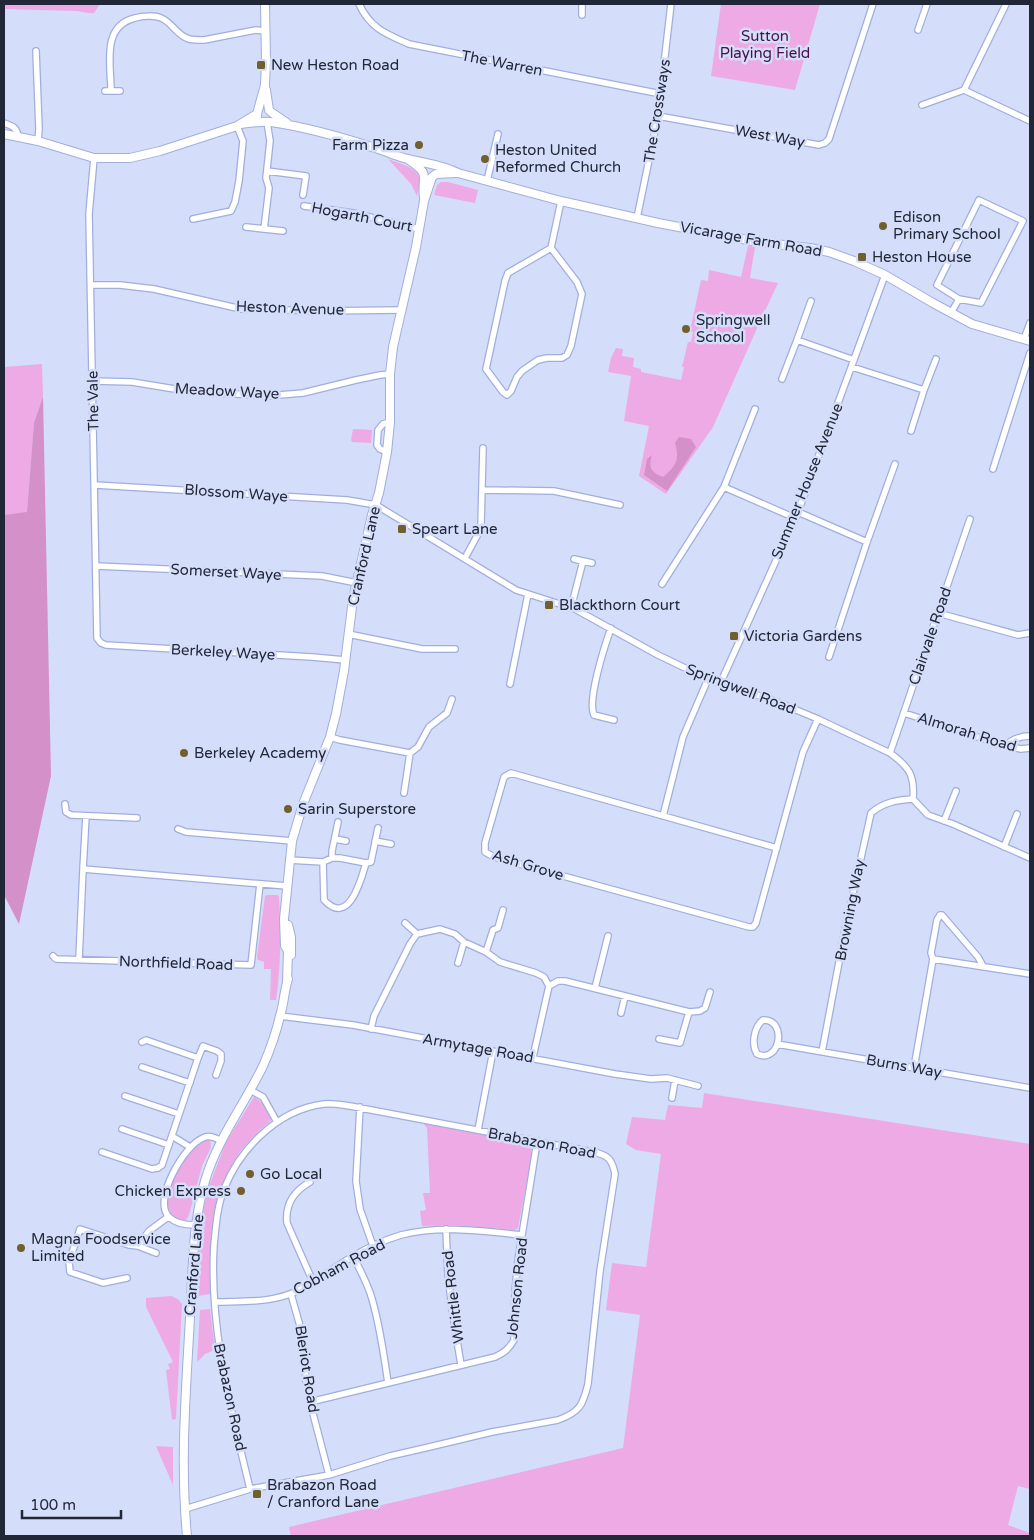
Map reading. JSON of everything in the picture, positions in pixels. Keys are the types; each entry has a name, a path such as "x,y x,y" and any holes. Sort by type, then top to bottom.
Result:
{"street":[{"path":"264,229 269,188 266,178 270,141 262,118 266,61 265,4"},
{"name":"The Warren","path":"359,4 363,12 380,31 409,44 661,94"},
{"path":"582,4 582,15"},
{"name":"The Crossways","path":"637,218 658,116 672,4"},
{"name":"West Way","path":"658,116 819,145 825,143 829,139 874,4"},
{"path":"918,30 927,4"},
{"path":"922,105 964,90 1006,4"},
{"path":"120,91 108,91 110,42 113,33 131,19 140,16 160,17 167,21 182,36 196,40 256,30 265,31"},
{"path":"36,51 38,141"},
{"path":"4,134 38,141 94,158 130,158 160,151 239,125 271,117 265,85"},
{"path":"964,90 1030,121"},
{"path":"262,118 263,108 270,111"},
{"name":"Vicarage Farm Road","path":"270,111 288,124"},
{"name":"Vicarage Farm Road","path":"262,118 418,160 430,171 448,168 458,173 562,201 637,218 758,242 829,252 885,275 972,324 1027,340"},
{"path":"4,123 18,131 18,137"},
{"path":"193,219 231,211 235,202 239,181 243,141 239,125"},
{"path":"487,181 498,134"},
{"name":"The Vale","path":"94,158 89,214 97,638 101,643"},
{"path":"267,171 306,176 303,195"},
{"name":"Cranford Lane","path":"187,1536 183,1486 183,1438 195,1226 205,1180 221,1141 265,1060 280,1016 287,982 288,951 285,946 284,926 292,841 303,804 330,737 336,714 356,583 376,505 387,452 393,347 416,247 424,202 422,188 430,171"},
{"path":"979,200 1023,221 980,303 959,299 938,285 979,200"},
{"path":"551,248 577,282 582,294 571,346 567,355 562,358 538,360 522,371 507,395 486,369 505,281 508,273 551,248 562,201"},
{"name":"Hogarth Court","path":"304,206 353,213 419,229"},
{"path":"246,226 283,231"},
{"name":"Summer House Avenue","path":"720,684 796,515 885,275"},
{"name":"Heston Avenue","path":"91,285 120,285 154,289 241,309 401,310"},
{"path":"950,313 959,299"},
{"path":"782,379 811,301"},
{"path":"1027,340 1030,322"},
{"path":"797,340 854,360"},
{"path":"993,469 1030,353"},
{"path":"911,431 936,359"},
{"path":"852,367 924,390"},
{"name":"Meadow Waye","path":"93,380 132,382 187,391 267,396 303,393 390,374"},
{"path":"662,584 724,487 755,409"},
{"path":"465,558 481,525 482,448"},
{"path":"829,657 894,464"},
{"name":"Blossom Waye","path":"95,485 347,500 376,505"},
{"path":"724,487 867,542"},
{"path":"482,490 554,491 620,505"},
{"name":"Springwell Road","path":"376,505 516,590 571,608 658,655 708,679 770,699 890,753 909,770 914,784 913,799"},
{"name":"Clairvale Road","path":"890,753 970,519"},
{"path":"574,559 592,563"},
{"path":"571,608 583,561"},
{"name":"Somerset Waye","path":"96,566 322,576 356,583"},
{"path":"510,684 528,594"},
{"path":"938,613 1018,635 1030,633"},
{"path":"611,628 598,671 592,708 594,715 614,720"},
{"path":"348,634 422,649 455,649"},
{"name":"Berkeley Waye","path":"101,643 106,645 345,660"},
{"path":"662,816 684,737 708,679"},
{"path":"404,793 410,753 418,746 428,727 447,713 452,699"},
{"name":"Almorah Road","path":"904,713 1005,746 1021,749 1030,748"},
{"name":"Ash Grove","path":"777,848 511,773 504,777 485,844 485,852 494,857 753,927 756,923 777,848 803,752 818,719"},
{"path":"1005,746 1023,736 1030,736"},
{"path":"330,737 410,753"},
{"path":"944,821 956,791"},
{"path":"913,799 928,815 1030,858"},
{"name":"Browning Way","path":"822,1052 846,925 871,813 886,802 913,799"},
{"path":"65,804 66,812 69,815 137,818"},
{"path":"1004,847 1017,814"},
{"path":"79,959 86,816"},
{"path":"332,858 338,822"},
{"path":"289,860 322,862 332,858 340,858 366,863 371,862 378,828"},
{"path":"178,829 186,832 292,841"},
{"path":"334,839 346,841"},
{"path":"375,841 391,844"},
{"path":"322,862 324,900 329,906 340,908 350,903 361,880 366,863"},
{"path":"83,869 287,886"},
{"name":"Northfield Road","path":"53,956 56,959 251,965 260,884"},
{"path":"486,952 493,930 498,928 503,910"},
{"path":"914,1068 933,959 931,952 940,915 978,957 983,966"},
{"path":"404,923 417,934"},
{"path":"371,1029 378,1008 410,944 417,934 440,929 455,934 464,942 486,952 500,962 544,977 549,986 533,1058"},
{"path":"595,988 608,936"},
{"path":"458,963 464,942"},
{"path":"933,959 1030,974"},
{"path":"549,986 558,981 565,981 689,1012 700,1011 705,1008 710,992"},
{"path":"621,1012 625,996"},
{"path":"659,1038 676,1043 680,1042 689,1012"},
{"name":"Armytage Road","path":"280,1016 353,1025 615,1074 651,1079 667,1078 698,1086"},
{"path":"763,1020 774,1022 778,1029 777,1044 773,1052 767,1056 762,1056 756,1052 754,1046 756,1029 763,1020"},
{"path":"142,1042 146,1040 198,1058"},
{"name":"Burns Way","path":"777,1044 1030,1088"},
{"path":"102,1152 152,1169 158,1168 162,1165 203,1046 221,1054 221,1062 216,1075"},
{"path":"478,1130 493,1051"},
{"path":"142,1067 190,1083"},
{"path":"672,1098 675,1080"},
{"path":"250,1090 262,1097 277,1122"},
{"path":"125,1096 179,1114"},
{"name":"Brabazon Road","path":"185,1509 250,1489 329,1475 390,1456 492,1432 558,1420 569,1416 578,1409 584,1401 588,1384 600,1271 615,1174 612,1161 602,1154 360,1108 325,1104 303,1109 277,1122 251,1145 235,1166 224,1189 217,1218 213,1263 214,1302 226,1390 250,1489"},
{"path":"360,1108 356,1181 360,1209 373,1246"},
{"path":"122,1129 169,1145"},
{"path":"172,1136 190,1147"},
{"path":"195,1226 178,1223 168,1217 164,1207 165,1195 177,1166 190,1147 204,1137 221,1141"},
{"name":"Johnson Road","path":"310,1402 495,1357 503,1354 510,1347 514,1340 518,1260 537,1142"},
{"path":"310,1182 299,1188 291,1200 286,1215 287,1223 313,1282"},
{"path":"138,1246 149,1231 168,1217"},
{"path":"127,1278 103,1283 70,1272 69,1262 80,1229 156,1253"},
{"name":"Cobham Road","path":"214,1302 259,1301 291,1294 353,1256 400,1235 446,1229 522,1235"},
{"name":"Whittle Road","path":"446,1229 448,1275 462,1365"},
{"path":"353,1256 372,1298 378,1320 388,1382"},
{"name":"Bleriot Road","path":"291,1294 303,1340 306,1381 310,1402 329,1475"}],"green space":[{"path":"4,4 100,4 94,13 91,13 4,9"},
{"name":"Sutton Playing Field","path":"721,4 820,4 795,90 711,76"},
{"path":"388,159 407,166 416,172 420,180 417,196 411,184"},
{"path":"441,182 478,190 475,203 434,195 437,185"},
{"path":"748,246 755,247 750,278 778,283 765,311 765,308 713,427 666,494 639,476 649,426 624,421 631,376 608,372 611,358 616,348 623,349 622,356 634,358 633,367 641,369 641,372 681,380 688,342 691,342 693,332 690,331 701,280 708,281 709,270 741,277"},
{"path":"42,364 43,397 34,424 27,513 4,515 4,367"},
{"path":"353,429 372,430 371,443 352,442"},
{"path":"278,895 279,897 280,949 276,1000 270,1000 271,969 264,969 264,962 258,960 257,957 265,896"},
{"path":"704,1093 1030,1144 1030,1489 1018,1486 1008,1525 1030,1533 1030,1536 291,1536 289,1527 623,1448 640,1315 606,1310 612,1263 646,1267 661,1154 636,1150 626,1144 632,1117 665,1120 668,1105 702,1108"},
{"path":"254,1097 265,1107 271,1120 245,1145 230,1169 217,1203 211,1239 210,1294 198,1296 197,1266 200,1225 208,1189 226,1142"},
{"path":"423,1123 528,1143 532,1146 533,1150 531,1150 518,1228 515,1230 452,1225 422,1226 420,1211 426,1210 423,1193 430,1193 427,1128"},
{"path":"210,1140 211,1147 202,1166 189,1215 186,1220 175,1218 167,1204 171,1184 187,1156 200,1143"},
{"path":"171,1296 178,1299 182,1304 176,1419 172,1420 166,1370 170,1369 168,1364 173,1362 146,1307 146,1298"},
{"path":"210,1309 215,1350 205,1354 197,1362 200,1310"},
{"path":"156,1446 173,1447 173,1485"}],"shaded area":[{"path":"43,397 51,776 19,924 4,895 4,515 27,512 34,423"},
{"path":"679,437 691,439 696,447 667,491 644,475 647,459 652,455 651,469 663,477 676,462 675,443"}],"place":[{"name":"New Heston Road","path":"261,65"},
{"name":"Farm Pizza","path":"419,145"},
{"name":"Heston United Reformed Church","path":"485,159"},
{"name":"Edison Primary School","path":"883,226"},
{"name":"Heston House","path":"862,257"},
{"name":"Springwell School","path":"686,329"},
{"name":"Speart Lane","path":"402,529"},
{"name":"Blackthorn Court","path":"549,605"},
{"name":"Victoria Gardens","path":"734,636"},
{"name":"Berkeley Academy","path":"184,753"},
{"name":"Sarin Superstore","path":"288,809"},
{"name":"Go Local","path":"250,1174"},
{"name":"Chicken Express","path":"241,1191"},
{"name":"Magna Foodservice Limited","path":"21,1248"},
{"name":"Brabazon Road / Cranford Lane","path":"257,1494"}]}
